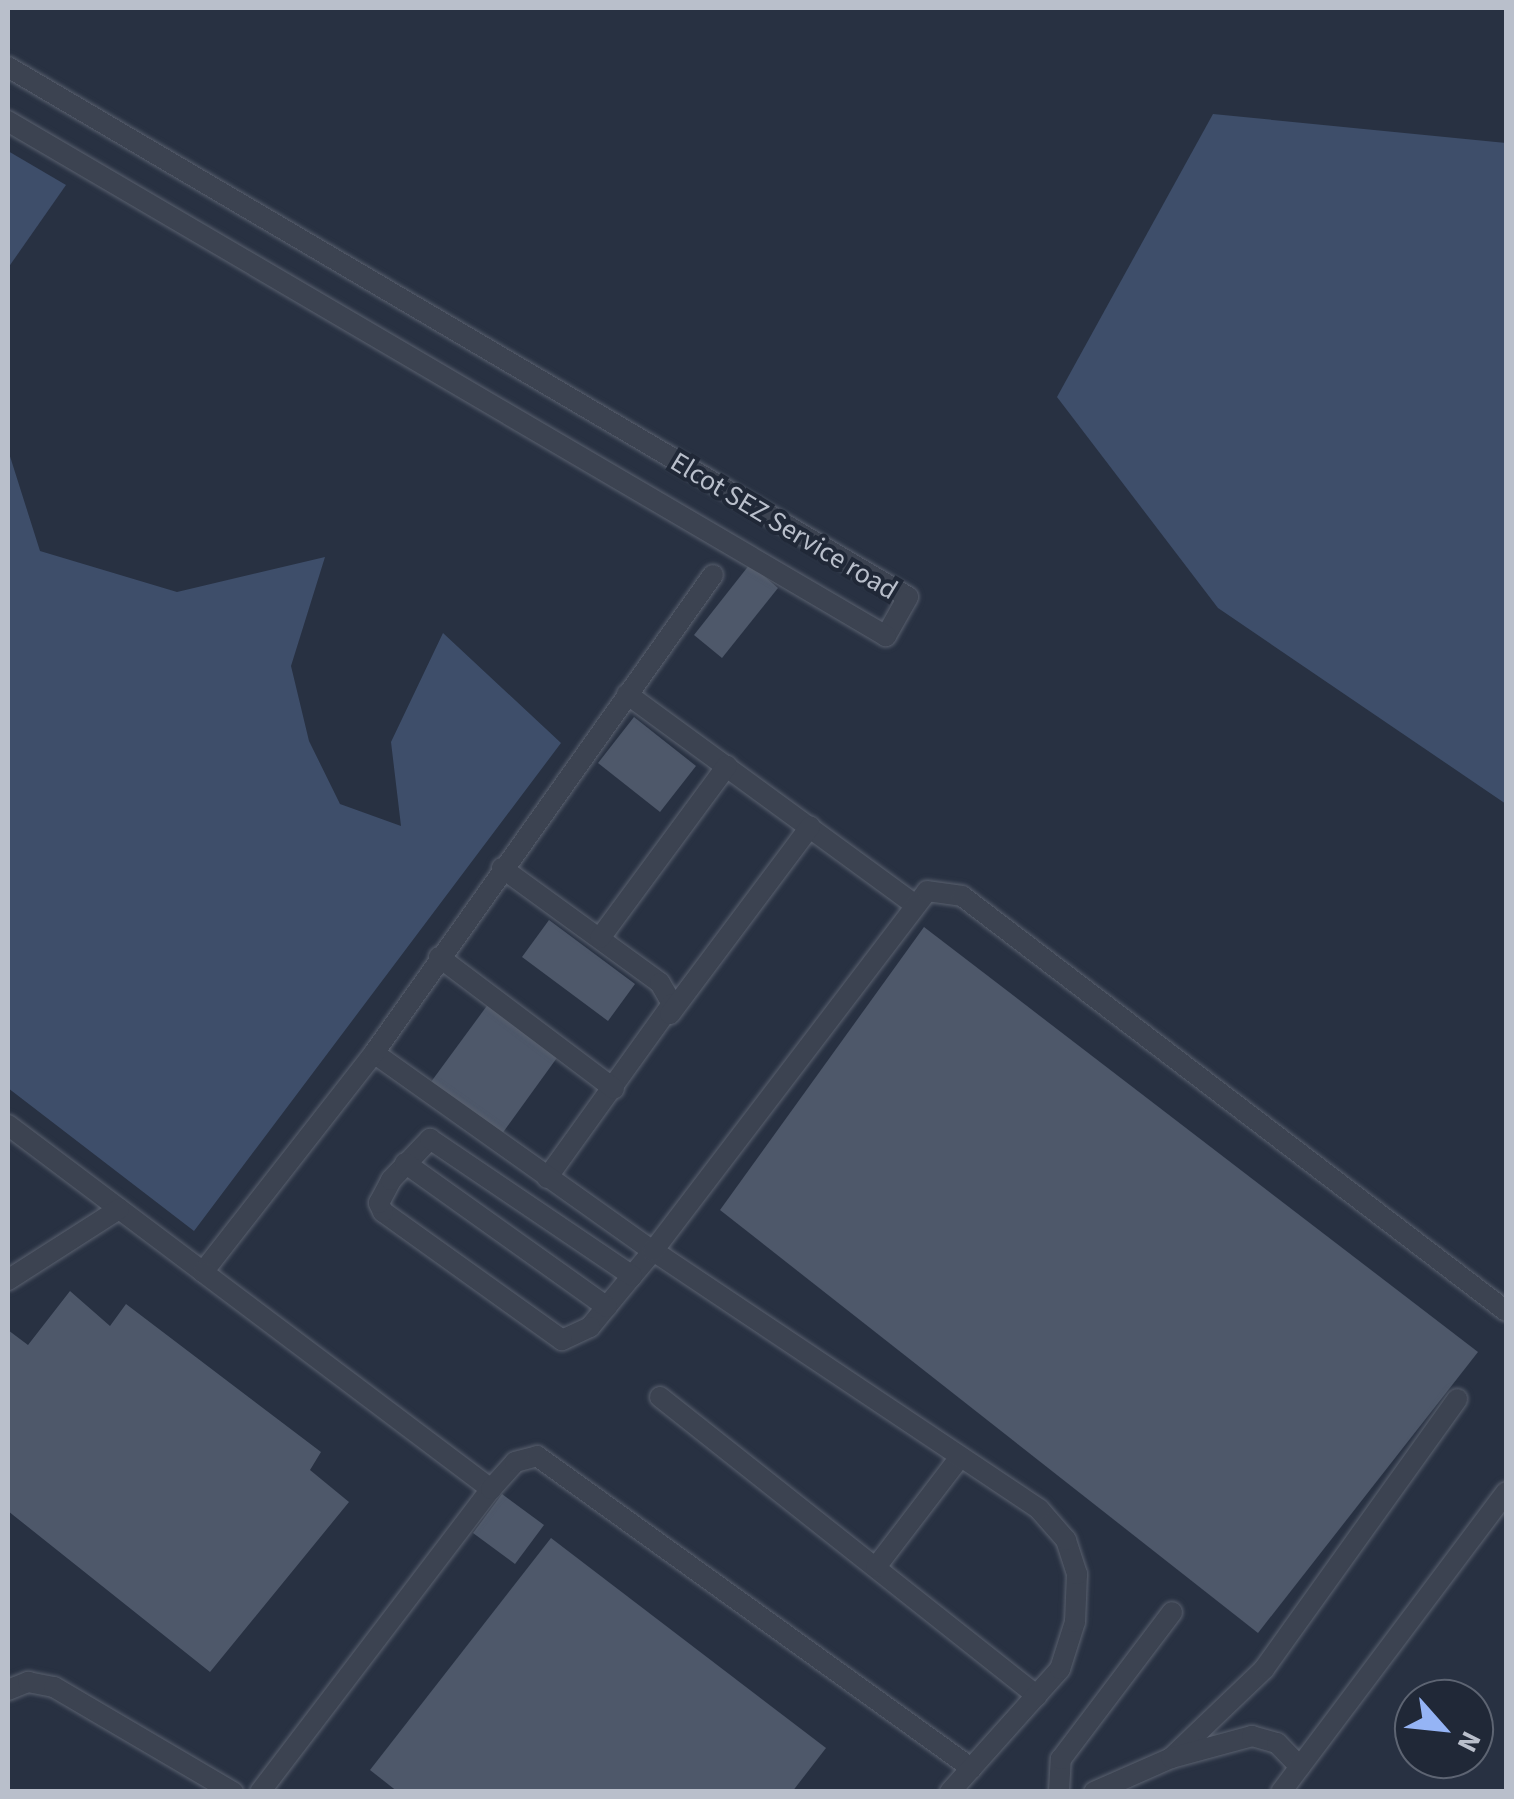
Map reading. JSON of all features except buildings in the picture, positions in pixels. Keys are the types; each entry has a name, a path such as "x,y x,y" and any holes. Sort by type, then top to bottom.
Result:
{"lane":[{"name":"Elcot SEZ Service road","path":"8,67 908,597 886,636 8,120"},
{"path":"203,1272 374,1053 712,575"},
{"path":"627,694 914,904"},
{"path":"600,938 727,766"},
{"path":"546,1178 810,827"},
{"path":"502,868 660,983 672,1004 668,1016"},
{"path":"632,1276 430,1139 405,1163 379,1203 383,1212 547,1334 575,1338 608,1307 653,1250 914,904 940,888 962,896 1506,1311"},
{"path":"440,957 614,1089"},
{"path":"374,1053 546,1178 1038,1510 1066,1540 1077,1574 1075,1622 1060,1669 950,1792"},
{"path":"8,1124 490,1489"},
{"path":"405,1163 608,1307"},
{"path":"8,1280 119,1208"},
{"path":"660,1396 1037,1696"},
{"path":"1172,1758 1264,1669 1457,1400"},
{"path":"876,1567 960,1456"},
{"path":"260,1792 490,1489 524,1458 551,1462 971,1768"},
{"path":"1281,1792 1506,1492"},
{"path":"1059,1792 1061,1759 1172,1612"},
{"path":"8,1690 28,1682 54,1687 233,1792"},
{"path":"1094,1792 1172,1758 1252,1736 1277,1743 1300,1767"}],"water":[{"path":"1213,114 1506,143 1506,804 1218,608 1057,397"},
{"path":"8,151 66,185 8,268"},
{"path":"8,450 40,551 177,592 325,557 291,666 309,741 340,804 401,826 391,742 443,633 561,743 194,1231 8,1088"}]}
